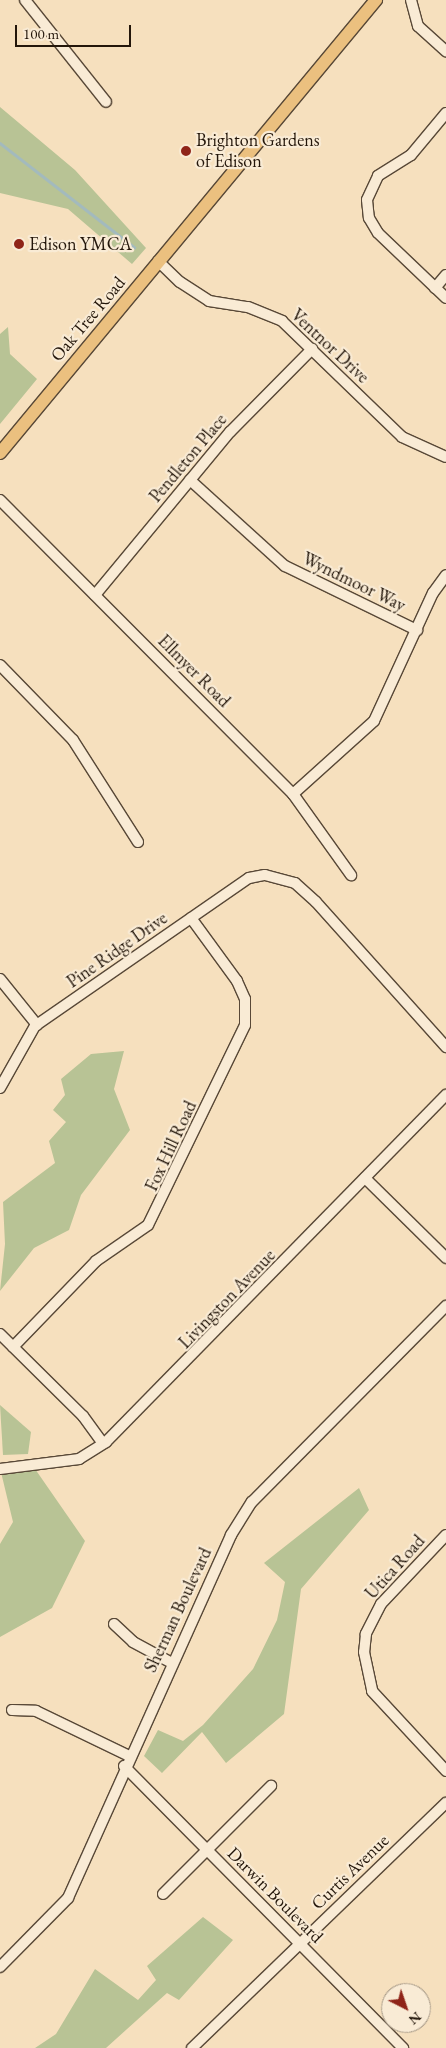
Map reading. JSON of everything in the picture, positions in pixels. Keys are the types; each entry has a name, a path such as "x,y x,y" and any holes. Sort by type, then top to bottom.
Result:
{"main road":[{"name":"Oak Tree Road","path":"0,453 376,0"}],"street":[{"path":"25,0 106,102"},
{"path":"411,0 418,26 446,51"},
{"path":"446,113 411,155 378,176 367,200 369,218 378,233 446,298"},
{"name":"Ventnor Drive","path":"158,261 196,294 269,314 312,349 412,444 446,457"},
{"path":"435,288 446,275"},
{"name":"Pendleton Place","path":"95,595 269,388 312,349"},
{"name":"Wyndmoor Way","path":"190,480 285,566 417,630"},
{"name":"Ellmyer Road","path":"0,500 293,794 351,875"},
{"path":"293,794 374,721 417,630 446,575"},
{"path":"0,665 72,740 138,842"},
{"name":"Pine Ridge Drive","path":"0,1088 16,1054 37,1025 249,878 281,877 295,883 338,924 446,1047"},
{"name":"Fox Hill Road","path":"13,1347 96,1261 148,1224 245,1025 245,999 237,981 191,918"},
{"path":"0,979 37,1025"},
{"name":"Livingston Avenue","path":"0,1469 79,1459 103,1444 135,1417 446,1095"},
{"path":"365,1178 446,1258"},
{"name":"Sherman Boulevard","path":"0,1967 68,1898 126,1761 230,1535 252,1502 446,1306"},
{"path":"0,1334 83,1416 103,1444"},
{"name":"Utica Road","path":"445,1537 372,1618 364,1659 372,1691 446,1771"},
{"path":"114,1624 133,1642 172,1663"},
{"name":"Darwin Boulevard","path":"12,1710 36,1711 126,1761 207,1850 403,2048"},
{"path":"163,1894 270,1786"},
{"name":"Curtis Avenue","path":"192,2048 299,1943 446,1804"}],"green space":[{"path":"0,107 75,170 146,248 132,264 68,209 0,193"},
{"path":"8,327 10,354 37,379 0,424 0,334"},
{"path":"124,1051 114,1089 130,1130 81,1195 69,1230 34,1248 0,1291 5,1244 3,1202 55,1163 49,1141 66,1122 53,1110 65,1095 61,1079 91,1054"},
{"path":"0,1405 31,1432 28,1454 3,1455"},
{"path":"33,1466 85,1541 52,1608 0,1637 0,1544 13,1522 0,1468"},
{"path":"359,1488 369,1510 301,1589 284,1714 226,1763 202,1732 162,1773 144,1756 158,1730 183,1741 203,1725 253,1669 277,1620 285,1582 264,1563"},
{"path":"203,1917 233,1940 179,2000 167,1993 106,2048 35,2048 56,2034 95,1969 138,2000 156,1980 147,1966"}],"waterway":[{"path":"0,143 134,247"}],"place":[{"name":"Brighton Gardens of Edison","path":"186,151"},
{"name":"Edison YMCA","path":"19,244"}]}
